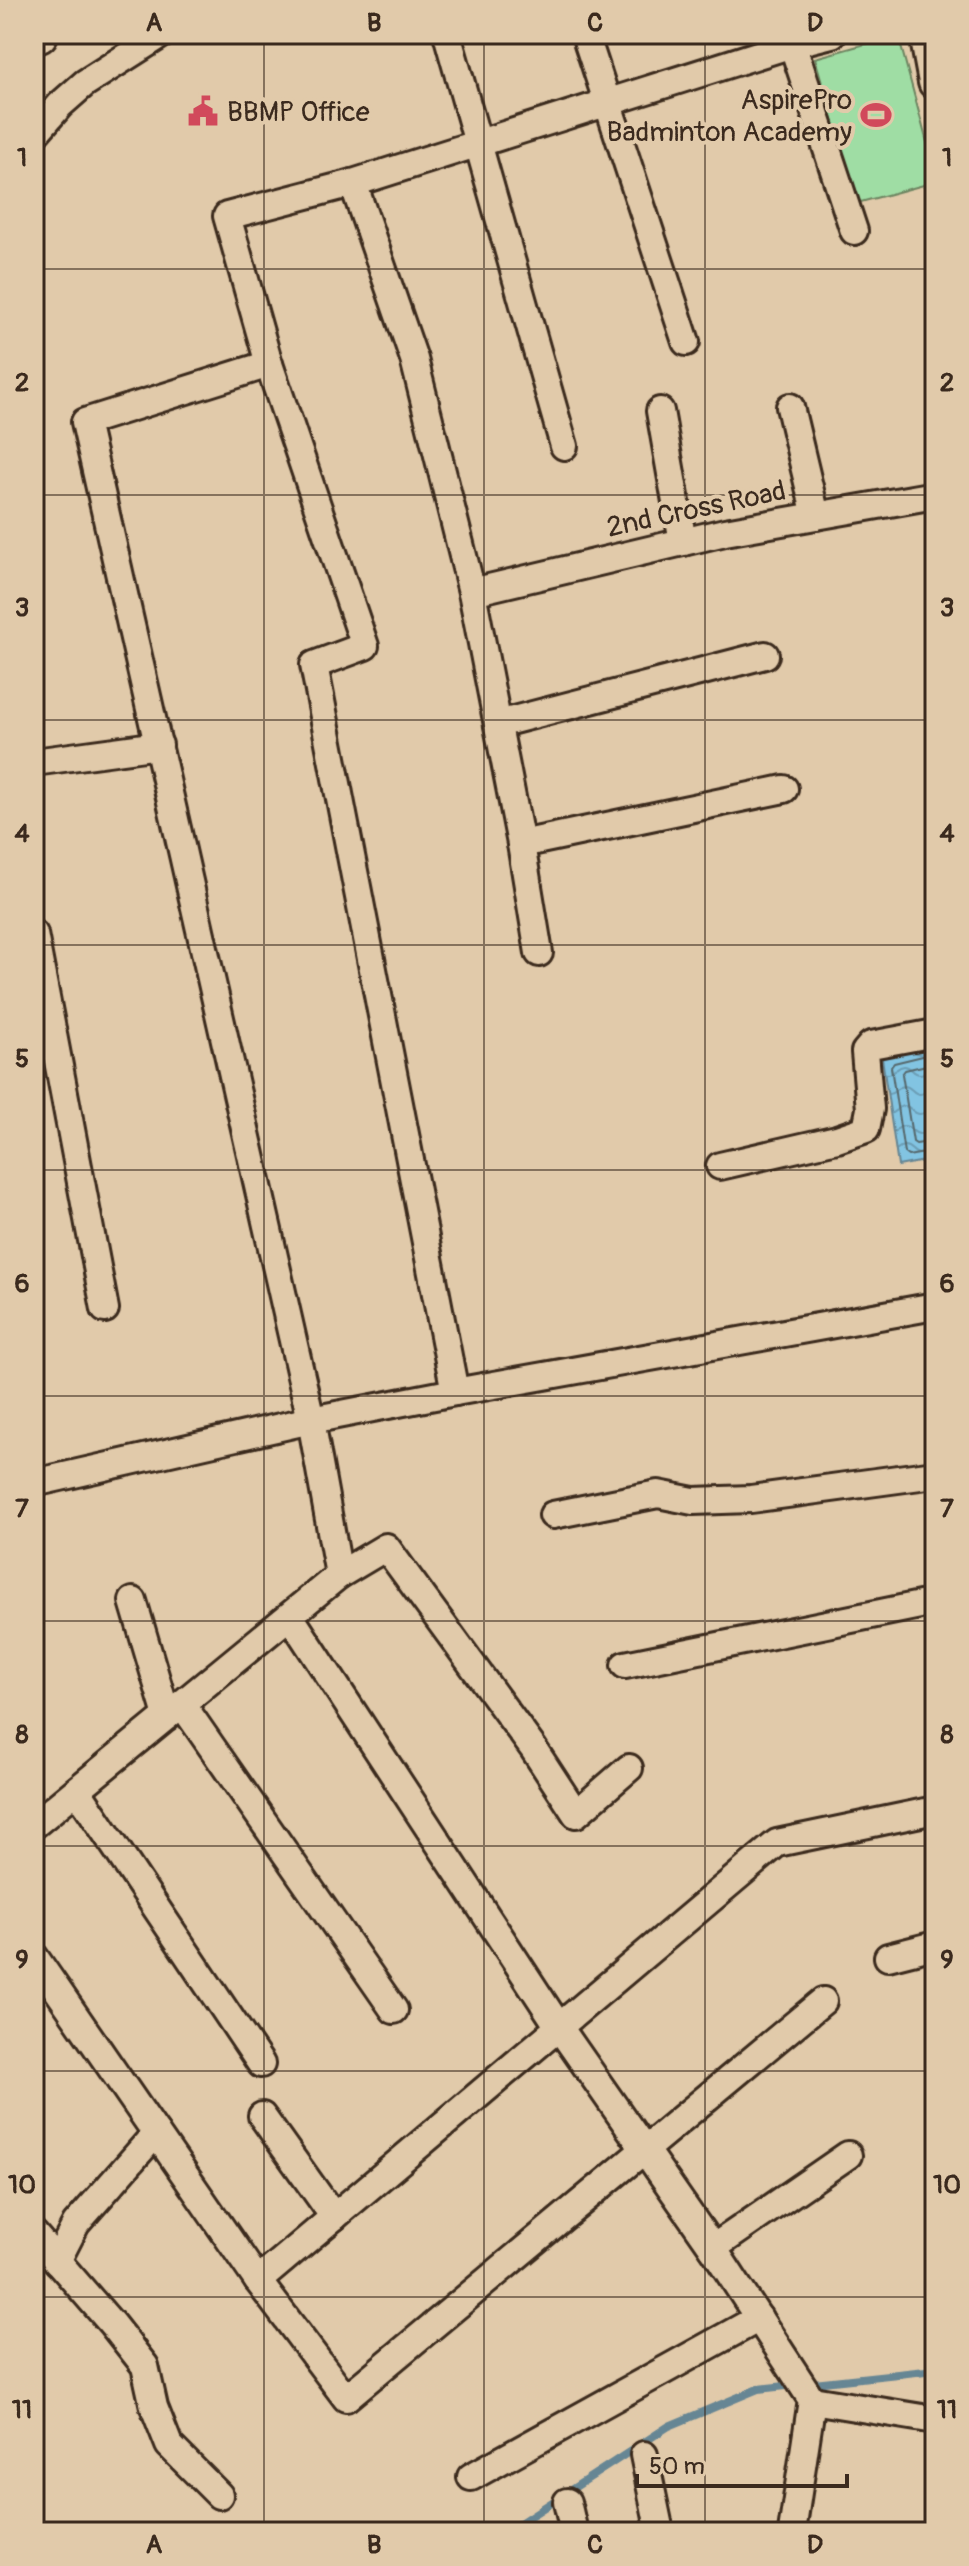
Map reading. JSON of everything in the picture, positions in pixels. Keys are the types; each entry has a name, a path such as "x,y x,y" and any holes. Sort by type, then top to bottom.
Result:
{"street":[{"path":"34,135 60,105 85,83 162,34"},
{"path":"447,34 564,446"},
{"path":"585,34 686,342"},
{"path":"455,1392 314,665 365,646 269,364 227,216 353,183 790,39 832,34"},
{"path":"926,34 935,82"},
{"path":"790,39 854,231"},
{"path":"353,183 414,359 472,592 539,953"},
{"path":"269,364 85,422 311,1420 339,1575"},
{"path":"790,407 816,516"},
{"path":"660,411 683,542"},
{"name":"2nd Cross Road","path":"472,592 725,532 935,495"},
{"path":"498,724 765,655"},
{"path":"34,762 159,745"},
{"path":"521,844 784,789"},
{"path":"34,934 105,1309"},
{"path":"720,1166 837,1139 866,1129 870,1109 865,1052 871,1045 935,1033"},
{"path":"34,1483 311,1420 935,1306"},
{"path":"553,1515 658,1494 693,1501 751,1499 935,1474"},
{"path":"34,1825 339,1575 386,1547 533,1748 576,1814 629,1768"},
{"path":"133,1601 174,1710 394,2010"},
{"path":"625,1665 935,1602"},
{"path":"290,1616 559,2027 713,2248 811,2399 792,2532"},
{"path":"77,1790 261,2064"},
{"path":"258,2281 777,1843 935,1810"},
{"path":"888,1957 935,1945"},
{"path":"34,1956 258,2281 346,2398 823,2001"},
{"path":"262,2116 334,2217"},
{"path":"57,2261 76,2224 156,2133"},
{"path":"713,2248 848,2155"},
{"path":"34,2234 145,2366 154,2407 169,2445 219,2495"},
{"path":"471,2477 759,2318"},
{"path":"811,2399 935,2420"},
{"path":"644,2455 660,2532"},
{"path":"567,2502 574,2532"}],"green space":[{"name":"AspirePro Badminton Academy","path":"898,35 935,172 935,182 857,203 815,58"}],"water":[{"path":"935,1045 935,1159 898,1166 882,1058"}],"waterway":[{"path":"506,2532 669,2426 758,2389 935,2370"}],"place":[{"name":"BBMP Office","path":"203,111"},
{"name":"AspirePro Badminton Academy","path":"876,115"}]}
